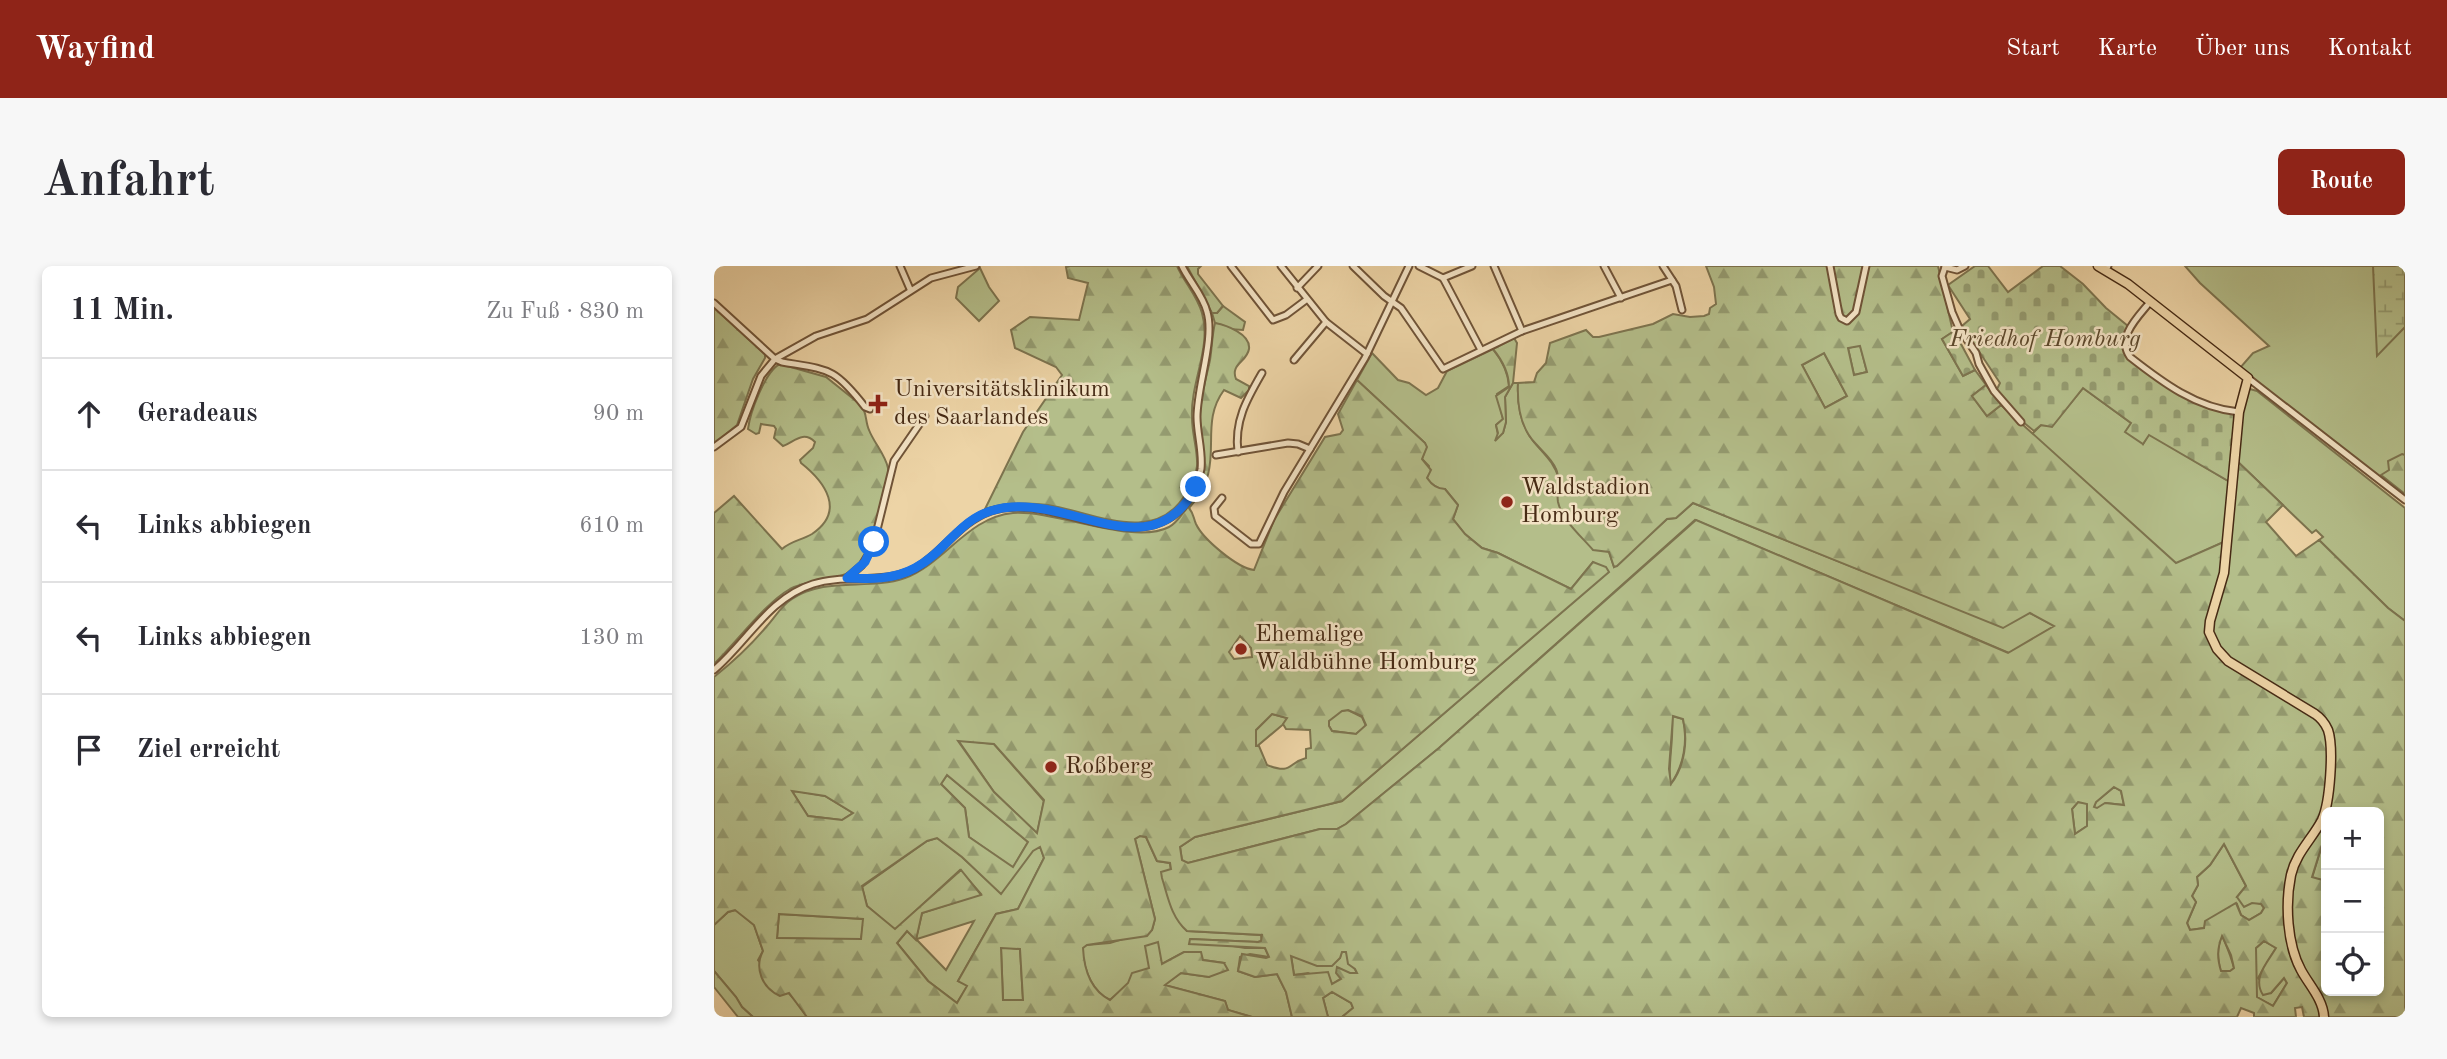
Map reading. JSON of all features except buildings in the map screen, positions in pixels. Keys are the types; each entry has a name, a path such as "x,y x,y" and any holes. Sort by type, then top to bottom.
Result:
{"main road":[{"path":"2098,266 2150,302 2248,378 2239,412 2224,573 2210,621 2210,636 2217,649 2236,667 2319,717 2327,726 2330,738 2325,810 2321,822 2297,858 2291,876 2289,896 2293,949 2301,971 2322,1005 2324,1017"}],"street":[{"path":"900,266 910,289"},
{"path":"714,447 741,427 761,376 775,359 816,336 867,319 934,276 976,266"},
{"path":"714,670 775,605 791,594 821,581 883,578 910,571 972,519 1005,507 1035,507 1136,528 1160,524 1177,512 1192,494 1201,471 1197,406 1209,328 1206,307 1182,266"},
{"path":"1231,266 1273,320 1286,315 1306,300"},
{"path":"1280,266 1326,322 1367,354"},
{"path":"1297,288 1318,266"},
{"path":"1353,266 1384,296 1401,308 1443,369 1522,331 1672,280"},
{"path":"1222,498 1214,508 1215,516 1251,544 1259,544 1274,509 1367,354 1409,266"},
{"path":"1419,266 1443,278 1481,350"},
{"path":"1443,278 1472,266"},
{"path":"1503,266 1494,267 1522,331"},
{"path":"1604,266 1621,298"},
{"path":"1663,266 1681,297 1682,310"},
{"path":"1830,266 1839,314 1847,321 1856,313 1866,266"},
{"path":"1965,266 1957,270 1945,267 1942,276 1956,322 1976,353 1994,391 2021,422"},
{"path":"2150,302 2132,325 2124,341 2124,347 2130,357 2180,393 2202,403 2239,412"},
{"path":"714,303 775,359 828,370 842,379 865,407 870,409"},
{"path":"1294,360 1326,322"},
{"path":"1238,452 1240,415 1262,373"},
{"path":"2248,378 2405,500"},
{"path":"847,578 862,565 868,555 874,542 894,461 925,416"},
{"path":"1216,455 1288,443 1310,449"}],"green space":[{"path":"1177,266 1200,306 1204,326 1203,352 1192,405 1196,470 1185,495 1172,510 1157,519 1122,522 1048,505 1031,504 1008,504 985,509 1023,432 1062,375 1056,367 1015,348 1011,330 1030,317 1079,320 1088,283 1068,278 1066,267"},
{"path":"1187,266 1201,266 1198,274 1223,306 1217,313 1212,313"},
{"path":"1706,266 1938,266 1953,332 1942,339 1963,376 1975,370 1986,385 1972,396 1987,416 2001,405 2176,563 2226,541 2236,460 2283,505 2266,522 2296,556 2319,540 2388,608 2405,621 2405,1017 2304,1017 2302,1007 2295,1008 2296,1017 2254,1017 2254,1013 2241,1008 2237,1017 1342,1017 1353,1008 1351,1003 1332,992 1323,998 1328,1017 1292,1017 1286,992 1277,974 1255,977 1238,971 1242,954 1266,958 1269,957 1265,948 1189,944 1190,939 1258,942 1261,941 1262,935 1187,931 1174,913 1162,878 1161,872 1171,869 1170,863 1157,861 1146,837 1140,836 1135,839 1155,919 1152,930 1147,936 1087,945 1083,948 1085,964 1093,985 1110,1000 1128,983 1132,973 1149,968 1145,946 1158,942 1162,964 1184,952 1201,952 1203,960 1224,963 1228,970 1209,977 1181,973 1165,985 1225,1001 1228,1010 1252,1017 807,1017 789,993 780,996 764,983 759,964 763,951 754,925 735,910 728,912 714,925 714,677 749,646 792,599 819,588 877,584 905,578 932,562 970,531 997,516 1031,514 1136,532 1154,532 1172,526 1195,496 1203,474 1200,410 1215,323 1237,331 1249,344 1248,353 1237,366 1235,374 1236,379 1249,386 1249,390 1241,398 1224,390 1216,404 1212,418 1207,477 1201,492 1189,508 1206,537 1221,552 1239,564 1254,570 1274,520 1325,437 1340,434 1343,430 1338,414 1357,380 1425,443 1427,447 1422,459 1431,470 1427,478 1434,486 1445,489 1458,505 1453,519 1465,534 1482,548 1498,553 1571,589 1593,562 1606,567 1609,572 1342,801 1195,837 1180,847 1182,860 1188,863 1320,829 1337,829 1346,824 1439,748 1696,520 2008,653 2054,626 2030,613 2003,628 1693,503 1676,518 1667,519 1617,566 1614,567 1609,552 1593,550 1572,528 1560,509 1557,473 1552,462 1526,431 1519,407 1518,383 1534,382 1537,373 1546,363 1550,343 1586,330 1593,337 1599,337 1653,324 1673,314 1704,316 1709,314 1710,308 1716,304 1714,287","holes":["1860,346 1867,372 1854,375 1848,348","1824,353 1847,396 1825,408 1802,365","1240,636 1251,648 1252,657 1234,659 1229,652","1348,710 1362,716 1366,725 1356,734 1332,731 1329,721 1342,711","1272,714 1287,718 1283,724 1286,729 1310,730 1311,748 1306,749 1306,758 1286,768 1267,765 1259,746 1256,746 1256,730","1673,716 1683,719 1685,744 1676,777 1671,784 1669,769","958,741 994,744 1044,800 1037,833 994,792","947,775 1028,842 1013,867 969,837 965,808 941,784","2114,787 2121,791 2124,805 2105,803 2094,807 2096,802","792,791 825,796 853,813 842,820 808,816","2078,802 2087,804 2087,826 2075,834 2072,809","937,838 962,857 1001,894 1033,851 1040,847 1044,858 1018,909 996,914 958,981 967,986 957,1003 928,981 897,943 907,931 916,940 922,913 981,895 961,870 895,929 867,906 862,886 927,841","2224,844 2246,886 2237,897 2244,907 2252,903 2261,904 2264,908 2249,920 2241,915 2236,903 2205,921 2204,928 2190,930 2187,923 2196,902 2192,896 2198,885 2197,877 2210,865","779,914 863,919 861,939 777,938","2222,936 2234,968 2230,971 2221,971 2219,945","2264,941 2276,948 2260,977 2263,995 2271,993 2284,978 2287,983 2273,1006 2257,997 2256,948","1001,948 1020,949 1023,1000 1003,1000","1342,952 1346,952 1348,964 1357,973 1337,967 1336,973 1341,979 1332,984 1328,972 1294,975 1291,956 1317,966 1332,966"]},
{"name":"Friedhof Homburg","path":"1975,266 1988,266 2008,292 2043,266 2060,266 2083,284 2128,326 2123,343 2124,351 2130,360 2172,390 2236,414 2230,482 2149,435 2143,444 2125,432 2131,423 2083,388 2052,427 2041,425 2034,431 2017,417 1996,391 2000,383 1962,326 1970,319 1948,285"},
{"path":"2185,266 2405,266 2405,496 2239,369 2253,353 2269,346"},
{"path":"2373,266 2405,266 2405,327 2377,356"},
{"path":"980,268 999,301 979,321 956,298 958,287"},
{"path":"1223,306 1245,322 1243,330 1229,329 1215,323 1212,313 1217,313"},
{"path":"714,308 765,354 765,358 753,379 737,425 714,444"},
{"path":"1954,331 1975,370 1963,376 1942,339"},
{"path":"1514,338 1517,343 1513,383 1505,397 1506,422 1503,433 1495,441 1498,433 1496,425 1503,419 1496,396 1509,387 1504,366 1493,349"},
{"path":"1860,345 1867,372 1854,375 1848,348"},
{"path":"1493,349 1504,366 1509,386 1497,394 1503,419 1496,425 1498,435 1503,433 1506,422 1505,397 1513,383 1518,383 1519,406 1525,429 1552,463 1559,479 1609,552 1614,567 1667,519 1676,518 1693,503 1875,576 2030,613 2055,626 2009,653 1695,520 1439,748 1346,824 1337,829 1320,829 1188,863 1182,861 1180,847 1195,837 1342,801 1608,572 1593,562 1571,589 1498,553 1482,548 1465,534 1453,519 1458,505 1445,489 1435,486 1427,478 1429,466 1422,459 1425,443 1357,380 1372,353 1398,380 1409,383 1426,395 1438,388 1447,371"},
{"path":"1824,353 1847,396 1825,408 1802,365"},
{"path":"780,364 826,377 861,405 869,430 888,468 883,500 867,554 857,568 840,576 799,585 780,595 714,664 714,513 734,496 782,549 812,534 828,516 830,506 824,488 800,460 813,448 815,442 803,437 783,446 774,438 774,426 761,424 759,433 756,434 748,429 764,383"},
{"path":"1986,385 2001,405 1987,416 1972,396"},
{"path":"2083,388 2131,423 2143,444 2149,434 2230,482 2226,541 2176,564 2032,434 2041,425 2052,426"},
{"path":"2250,389 2257,391 2405,508 2405,621 2388,608 2319,540 2323,537 2316,530 2312,533 2236,460 2245,395"},
{"path":"2405,455 2405,494 2381,475 2389,470 2388,461"},
{"path":"1348,710 1362,717 1366,726 1356,734 1332,731 1329,720 1341,711"},
{"path":"1272,714 1287,718 1286,722 1256,747 1256,730"},
{"path":"1672,716 1683,719 1685,736 1682,762 1670,785 1670,767"},
{"path":"958,740 994,744 1044,801 1037,834 994,792"},
{"path":"947,775 1028,842 1013,868 969,837 965,808 941,784"},
{"path":"2114,787 2121,791 2124,805 2106,803 2097,809 2094,807 2096,802"},
{"path":"791,790 825,796 853,813 842,820 808,816"},
{"path":"2078,802 2087,803 2087,826 2075,834 2072,809"},
{"path":"1146,837 1157,861 1170,863 1176,916 1187,931 1261,935 1262,941 1258,942 1190,939 1245,948 1265,948 1269,957 1250,954 1240,957 1238,971 1255,977 1277,974 1286,992 1292,1017 1252,1017 1228,1010 1225,1001 1164,985 1181,973 1209,977 1224,963 1203,960 1184,952 1149,968 1110,1000 1097,991 1086,971 1082,948 1086,945 1110,943 1152,930 1155,919 1135,839"},
{"path":"937,838 1001,893 1033,850 1040,846 1044,858 1018,909 996,914 958,981 968,985 957,1003 928,981 897,943 907,931 916,939 922,913 981,894 960,870 895,930 867,906 862,887 927,841","holes":["974,921 946,970 917,939"]},
{"path":"2224,844 2246,886 2237,897 2261,904 2264,908 2249,920 2241,915 2237,904 2204,928 2190,930 2187,923 2196,902 2192,896 2198,885 2197,877 2210,865"},
{"path":"2321,848 2321,880 2312,878"},
{"path":"736,910 754,925 763,951 758,960 807,1017 753,1017 714,971 714,925 728,912"},
{"path":"779,914 864,919 861,940 777,938"},
{"path":"2222,935 2234,968 2231,971 2221,972 2218,949"},
{"path":"2264,941 2276,948 2258,978 2271,993 2284,978 2287,983 2273,1006 2256,997 2256,948"},
{"path":"1001,947 1020,949 1023,1000 1003,1000"},
{"path":"1342,951 1346,952 1357,973 1350,973 1332,984 1308,973 1294,975 1291,955 1335,962"},
{"path":"714,971 753,1017 738,1017 714,987"},
{"path":"1332,992 1351,1003 1353,1008 1342,1017 1328,1017 1323,998"}],"place":[{"name":"Universitätsklinikum des Saarlandes","path":"878,404"},
{"name":"Waldstadion Homburg","path":"1507,502"},
{"name":"Ehemalige Waldbühne Homburg","path":"1241,649"},
{"name":"Roßberg","path":"1051,767"}],"route":[{"path":"874,542 865,562 847,578 883,578 910,571 934,554 972,519 992,510 1035,507 1125,527 1153,527 1168,520 1184,505 1196,487"}]}
